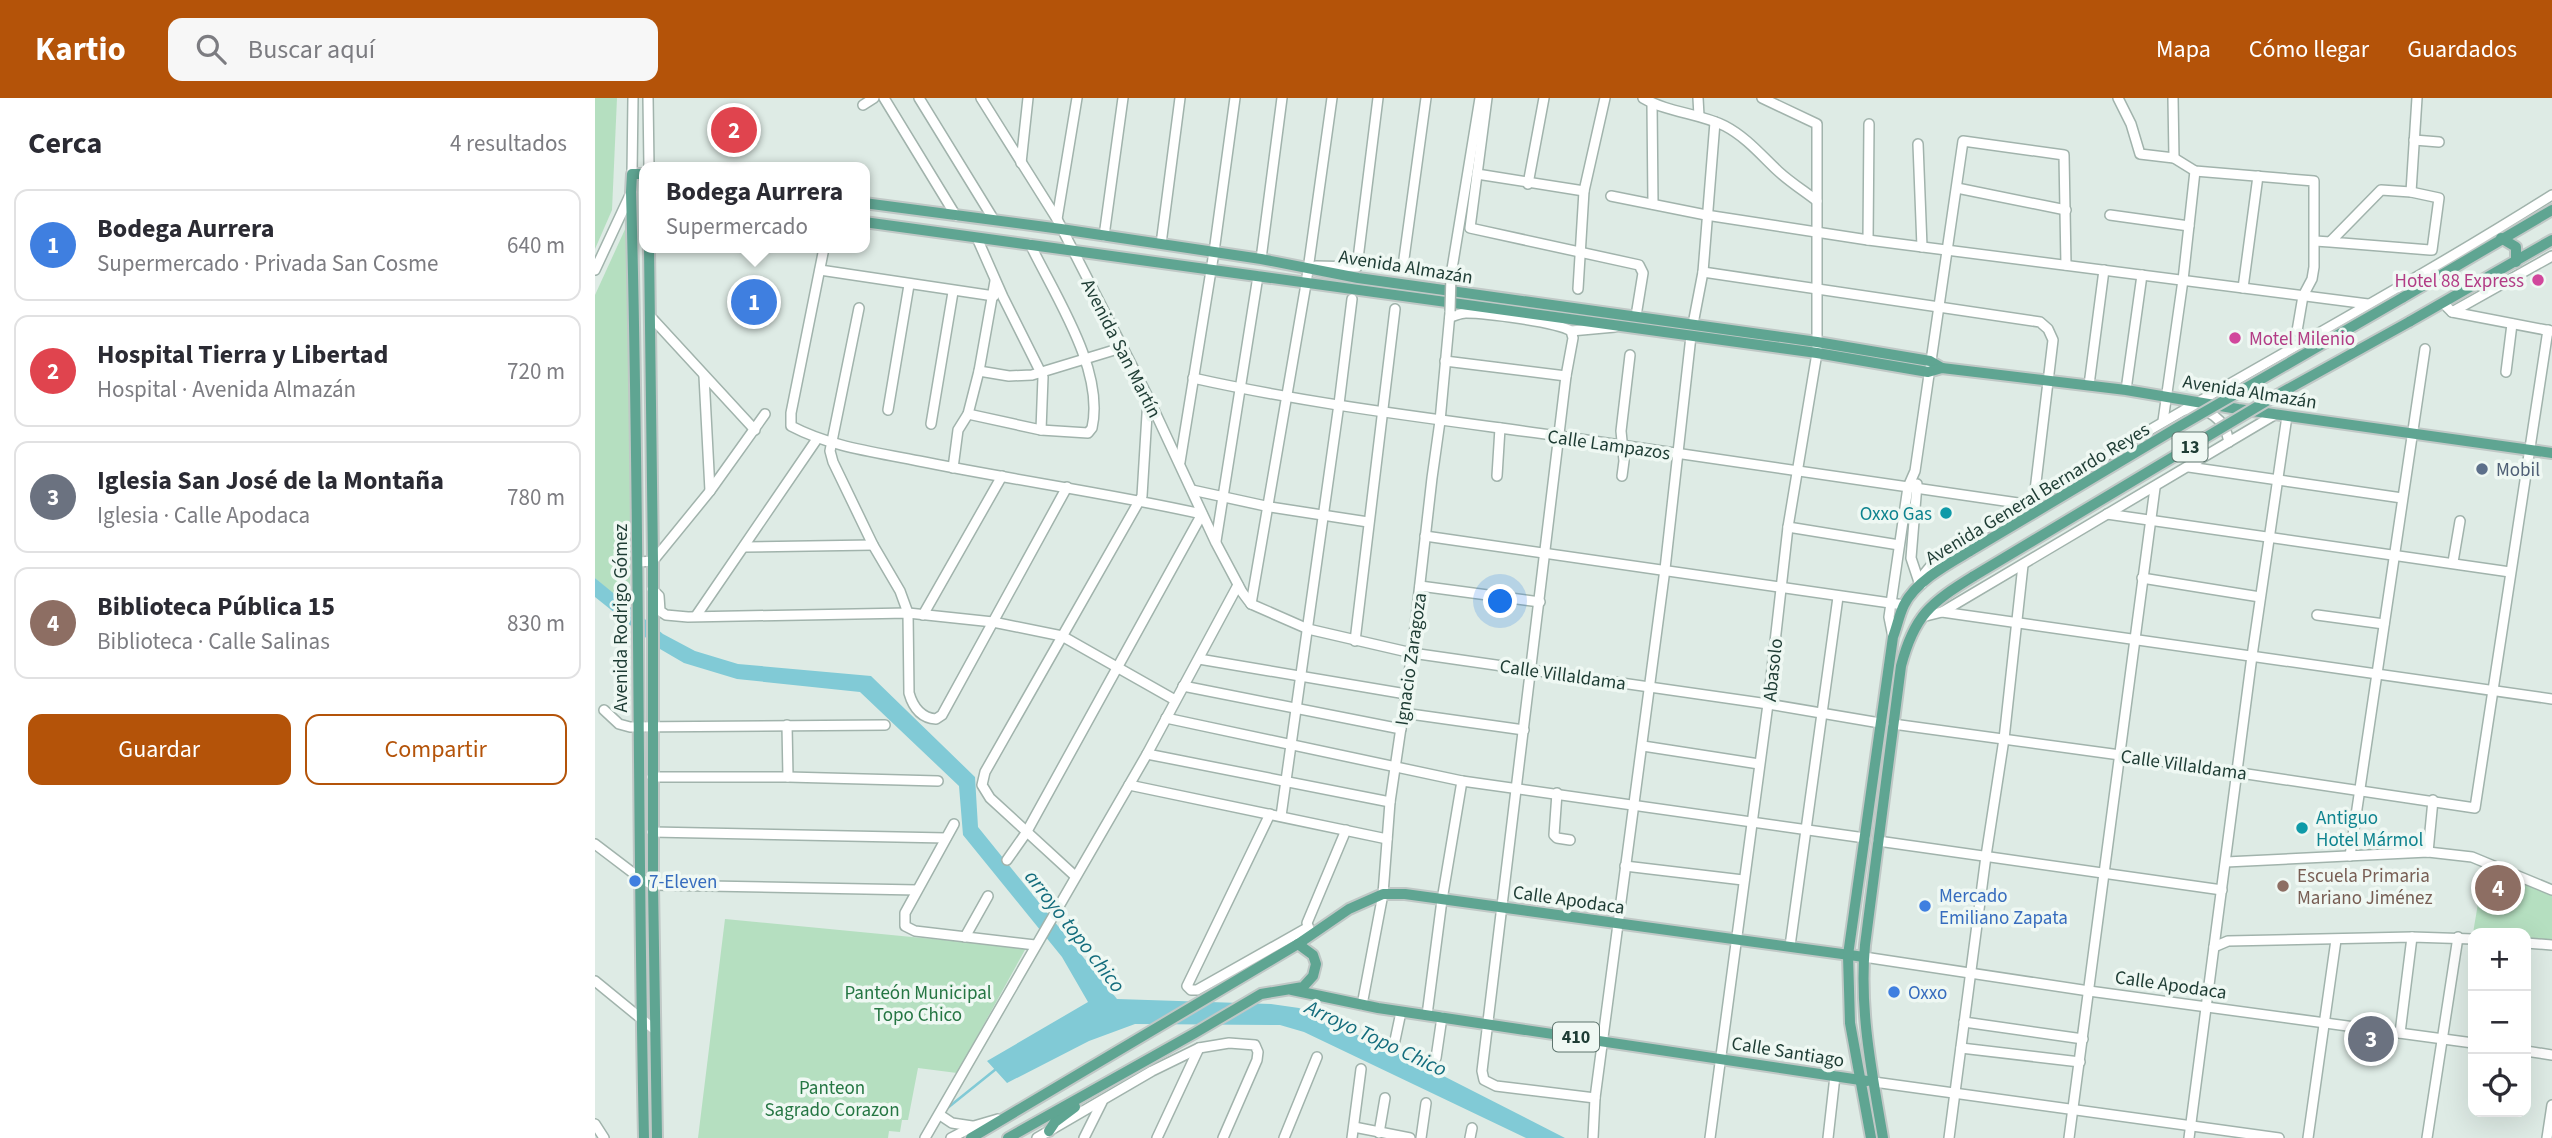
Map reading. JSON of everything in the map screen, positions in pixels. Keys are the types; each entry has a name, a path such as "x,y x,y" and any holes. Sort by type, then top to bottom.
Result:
{"main road":[{"name":"Avenida Rodrigo Gómez","path":"638,174 631,192 639,562 638,727 641,879 655,1030 657,1138"},
{"path":"631,192 639,192"},
{"name":"Avenida Almazán","path":"870,204 956,216 1059,224 1104,236 1309,266 1393,283 1693,324 1941,368 2126,390 2552,453"},
{"name":"Avenida General Bernardo Reyes","path":"1871,1138 1850,1023 1848,955 1893,637 1904,605 1921,584 1970,551 2402,298 2471,251 2552,210"},
{"name":"Avenida Almazán","path":"870,223 1691,336 1817,348"},
{"path":"2501,238 2516,247 2516,262"},
{"name":"Avenida General Bernardo Reyes","path":"1883,1138 1863,1008 1864,957 1901,666 1907,643 1920,618 1934,603 1973,576 2270,398 2552,240"},
{"name":"Avenida Rodrigo Gómez","path":"644,1138 642,1020 653,885 649,253"},
{"name":"Calle Apodaca","path":"971,1138 1298,944 1310,931 1383,894 1405,894 1864,957"},
{"path":"1292,990 1303,987 1310,981 1315,968 1313,955 1298,944"},
{"name":"Calle Santiago","path":"1292,990 1401,1012 1874,1082"},
{"name":"410","path":"1008,1138 1252,998 1267,991 1292,990"},
{"path":"1049,1131 1055,1122 1075,1107 1085,1095"}],"street":[{"name":"Avenida Rodrigo Gómez","path":"633,98 638,174"},
{"path":"648,98 649,162"},
{"path":"863,105 874,98"},
{"path":"884,98 956,216"},
{"path":"919,98 995,220"},
{"name":"Avenida San Martín","path":"981,98 1059,224 1148,397 1216,543 1251,604"},
{"path":"1021,163 1028,98"},
{"path":"1059,224 1077,98"},
{"path":"1104,236 1123,98"},
{"path":"1161,244 1180,98"},
{"path":"1180,464 1235,98"},
{"path":"1261,259 1282,98"},
{"path":"1251,604 1270,506 1309,266 1332,98"},
{"path":"1309,266 1357,267 1378,98"},
{"path":"1403,266 1426,98"},
{"name":"Ignacio Zaragoza","path":"1362,1005 1383,894 1390,802 1412,653 1440,421 1451,275 1480,98"},
{"path":"1487,98 1471,228 1636,263 1642,267 1643,273 1636,316"},
{"path":"1528,184 1543,98"},
{"path":"1578,289 1584,191 1605,98"},
{"path":"1698,98 1699,116"},
{"name":"Abasolo","path":"1710,1138 1768,704 1780,588 1817,348 1817,122 1762,98"},
{"path":"2118,98 2131,124 2139,153 2174,159 2195,171 2314,181 2313,274 2304,296 2297,331"},
{"path":"2173,98 2174,159"},
{"path":"2411,192 2417,98"},
{"path":"1653,204 1648,101 1715,122 1749,143 1817,201"},
{"path":"1693,324 1703,272 1715,122"},
{"path":"1868,124 1868,240"},
{"path":"2414,140 2439,142"},
{"path":"1921,584 1910,558 1913,488 1963,141 2064,155 2067,265"},
{"path":"1918,144 1922,247"},
{"path":"2163,421 2195,171"},
{"path":"1477,174 1584,191"},
{"path":"2243,288 2258,176"},
{"path":"1958,188 2066,210"},
{"path":"2315,241 2433,249 2439,198 2411,192 2381,190 2330,242"},
{"path":"595,270 631,192"},
{"path":"1611,195 1706,215 1868,240 2368,304"},
{"path":"1921,584 1924,574 1933,563 2030,502 2178,412 2368,304 2471,251 2552,195"},
{"path":"2110,215 2189,226"},
{"path":"977,237 995,281 1041,372 1044,388 1041,430"},
{"path":"968,414 1041,430 1069,434 1090,432 1093,423 1091,382 1086,359 1030,244"},
{"path":"823,253 791,414 791,426 832,443 1202,514 1026,832 1007,860"},
{"path":"2452,312 2552,256"},
{"path":"820,270 953,292 1003,297"},
{"path":"2089,385 2103,270"},
{"path":"1703,272 2041,322 2053,340 2030,502"},
{"path":"2126,390 2142,275"},
{"path":"1216,543 1258,276"},
{"path":"953,468 958,430 968,414 979,371 995,281"},
{"path":"888,410 909,285"},
{"path":"931,424 953,292"},
{"path":"1281,816 1352,299"},
{"path":"2443,303 2452,312 2550,330 2492,691"},
{"path":"859,308 830,450 833,462 873,545 900,591 908,613 908,680 912,703 930,719 940,718 945,710 1067,487"},
{"path":"1355,641 1395,310"},
{"path":"1450,314 1465,313 1545,323 1572,334 1619,326"},
{"path":"650,316 755,430"},
{"path":"2506,372 2512,324"},
{"path":"1572,334 1482,1071 1484,1080 1496,1086 1595,1098"},
{"path":"1593,1138 1595,1098 1643,746 1691,336"},
{"path":"979,371 1009,376 1032,375 1121,348"},
{"path":"2350,856 2425,349"},
{"path":"1622,476 1621,431 1630,355"},
{"path":"1445,361 1566,376"},
{"path":"704,376 710,491"},
{"name":"Calle Lampazos","path":"1193,378 1288,397 1440,421 2030,502"},
{"path":"1075,876 990,798 982,785 985,772 1143,493 1148,397"},
{"path":"2178,412 2197,409 2213,414 2224,426 2229,442"},
{"path":"639,562 653,561 710,491 765,414"},
{"path":"1920,618 1942,612 2229,442 2281,415"},
{"path":"2189,1138 2277,481 2281,415"},
{"path":"1497,477 1500,428"},
{"path":"692,617 744,547 817,439"},
{"path":"2189,467 2402,498"},
{"path":"923,615 1002,476"},
{"path":"1893,637 1889,624 1891,603 1899,545 1913,488"},
{"path":"2069,1138 2155,488"},
{"path":"1192,491 1368,522"},
{"path":"2107,514 2510,572"},
{"path":"2453,562 2460,521"},
{"path":"1789,527 1899,545"},
{"path":"1425,536 1904,605"},
{"path":"744,547 873,545"},
{"path":"1949,1138 2004,739 2023,565"},
{"path":"2142,578 2260,597"},
{"path":"925,1138 1147,754 1238,585"},
{"path":"1420,586 1540,601"},
{"path":"652,589 659,596 660,611 663,614 692,617"},
{"path":"1790,946 1838,597"},
{"name":"Calle Villaldama","path":"1251,604 1270,615 1308,629 1412,653 1768,704 1880,723"},
{"path":"1942,612 2552,699"},
{"path":"652,629 661,621 692,617 908,613 993,622 1062,636 1175,700"},
{"path":"2316,615 2384,624"},
{"path":"1199,659 1406,694"},
{"path":"1184,685 1401,729"},
{"name":"Calle Villaldama","path":"1893,724 2360,789 2475,808 2492,691"},
{"path":"604,709 619,724 638,727 885,725"},
{"path":"1403,713 1524,730"},
{"path":"1165,718 1462,780 1865,838"},
{"path":"787,725 788,777"},
{"path":"1643,746 1759,764"},
{"path":"1147,754 1390,802"},
{"path":"652,776 938,781"},
{"path":"1427,1015 1442,900 1462,780"},
{"path":"1129,785 1387,839"},
{"path":"1557,793 1554,835 1570,840"},
{"path":"2428,852 2433,800"},
{"name":"Calle Apodaca","path":"1270,814 1187,982 1188,989 1197,990 1310,931"},
{"path":"954,824 905,913 904,923 911,930 1035,945"},
{"path":"1310,931 1307,923 1346,830"},
{"path":"652,832 946,838"},
{"path":"1878,841 2105,871 2222,890"},
{"path":"595,844 653,885 918,890"},
{"path":"2226,862 2428,852 2472,857 2552,890"},
{"path":"1625,866 1743,880"},
{"path":"965,937 988,896"},
{"path":"2400,1033 2412,937"},
{"path":"2427,1138 2458,937"},
{"path":"2214,947 2228,941 2468,938"},
{"path":"2308,1138 2322,1023 2336,940"},
{"path":"2531,943 2552,945"},
{"name":"Calle Apodaca","path":"1864,957 2089,991 2468,1042"},
{"path":"595,981 655,1030"},
{"path":"1394,1045 1401,1012"},
{"path":"1436,1058 1442,1017"},
{"path":"1964,1022 2083,1039"},
{"path":"1037,1138 1152,1071 1199,1048 1229,1043 1255,1045 1257,1060 1223,1138"},
{"path":"1157,1138 1199,1048"},
{"path":"1961,1048 2080,1062"},
{"path":"2531,1052 2552,1055"},
{"path":"1283,1138 1317,1057"},
{"path":"1352,1138 1361,1069"},
{"path":"1828,1138 1835,1076"},
{"name":"Calle Santiago","path":"1874,1082 2279,1138"},
{"path":"1379,1133 1385,1097"},
{"path":"1084,1138 1103,1100"},
{"path":"1421,1138 1426,1103"},
{"path":"2547,1138 2552,1105"},
{"path":"940,1115 952,1123 974,1126"},
{"path":"951,1138 974,1126 1000,1119"},
{"path":"595,1124 604,1138"},
{"path":"1353,1128 1410,1138"}],"green space":[{"path":"595,98 617,98 612,210 595,249"},
{"path":"627,225 631,555 629,608 595,578 595,295"},
{"path":"2485,862 2552,891 2552,945 2531,943 2531,928 2474,928"},
{"name":"Panteón Municipal Topo Chico","path":"725,919 1026,948 957,1073 918,1068 908,1120 902,1120 900,1132 889,1131 888,1138 698,1138"}],"water":[{"path":"595,578 663,634 695,651 738,664 871,676 975,777 978,827 1117,999 1271,1004 1299,1008 1412,1060 1565,1138 1526,1138 1304,1032 1280,1025 1135,1024 1089,1041 1007,1083 987,1061 1088,1002 1062,957 963,835 959,786 860,692 737,679 684,663 660,649 595,597"}],"waterway":[{"path":"945,1110 996,1069"}],"place":[{"name":"Hospital Tierra y Libertad","path":"734,130"},
{"name":"Hotel 88 Express","path":"2538,280"},
{"name":"Bodega Aurrera","path":"754,302"},
{"name":"Motel Milenio","path":"2235,338"},
{"name":"Mobil","path":"2482,469"},
{"name":"Oxxo Gas","path":"1946,513"},
{"name":"Antiguo Hotel Mármol","path":"2302,828"},
{"name":"7-Eleven","path":"635,881"},
{"name":"Escuela Primaria Mariano Jiménez","path":"2283,886"},
{"name":"Biblioteca Pública 15","path":"2498,888"},
{"name":"Mercado Emiliano Zapata","path":"1925,906"},
{"name":"Oxxo","path":"1894,992"},
{"name":"Iglesia San José de la Montaña","path":"2371,1039"}],"water label":[{"name":"arroyo topo chico","path":"1075,931"},
{"name":"Arroyo Topo Chico","path":"1376,1038"}],"park label":[{"name":"Panteon Sagrado Corazon","path":"832,1098"}]}
